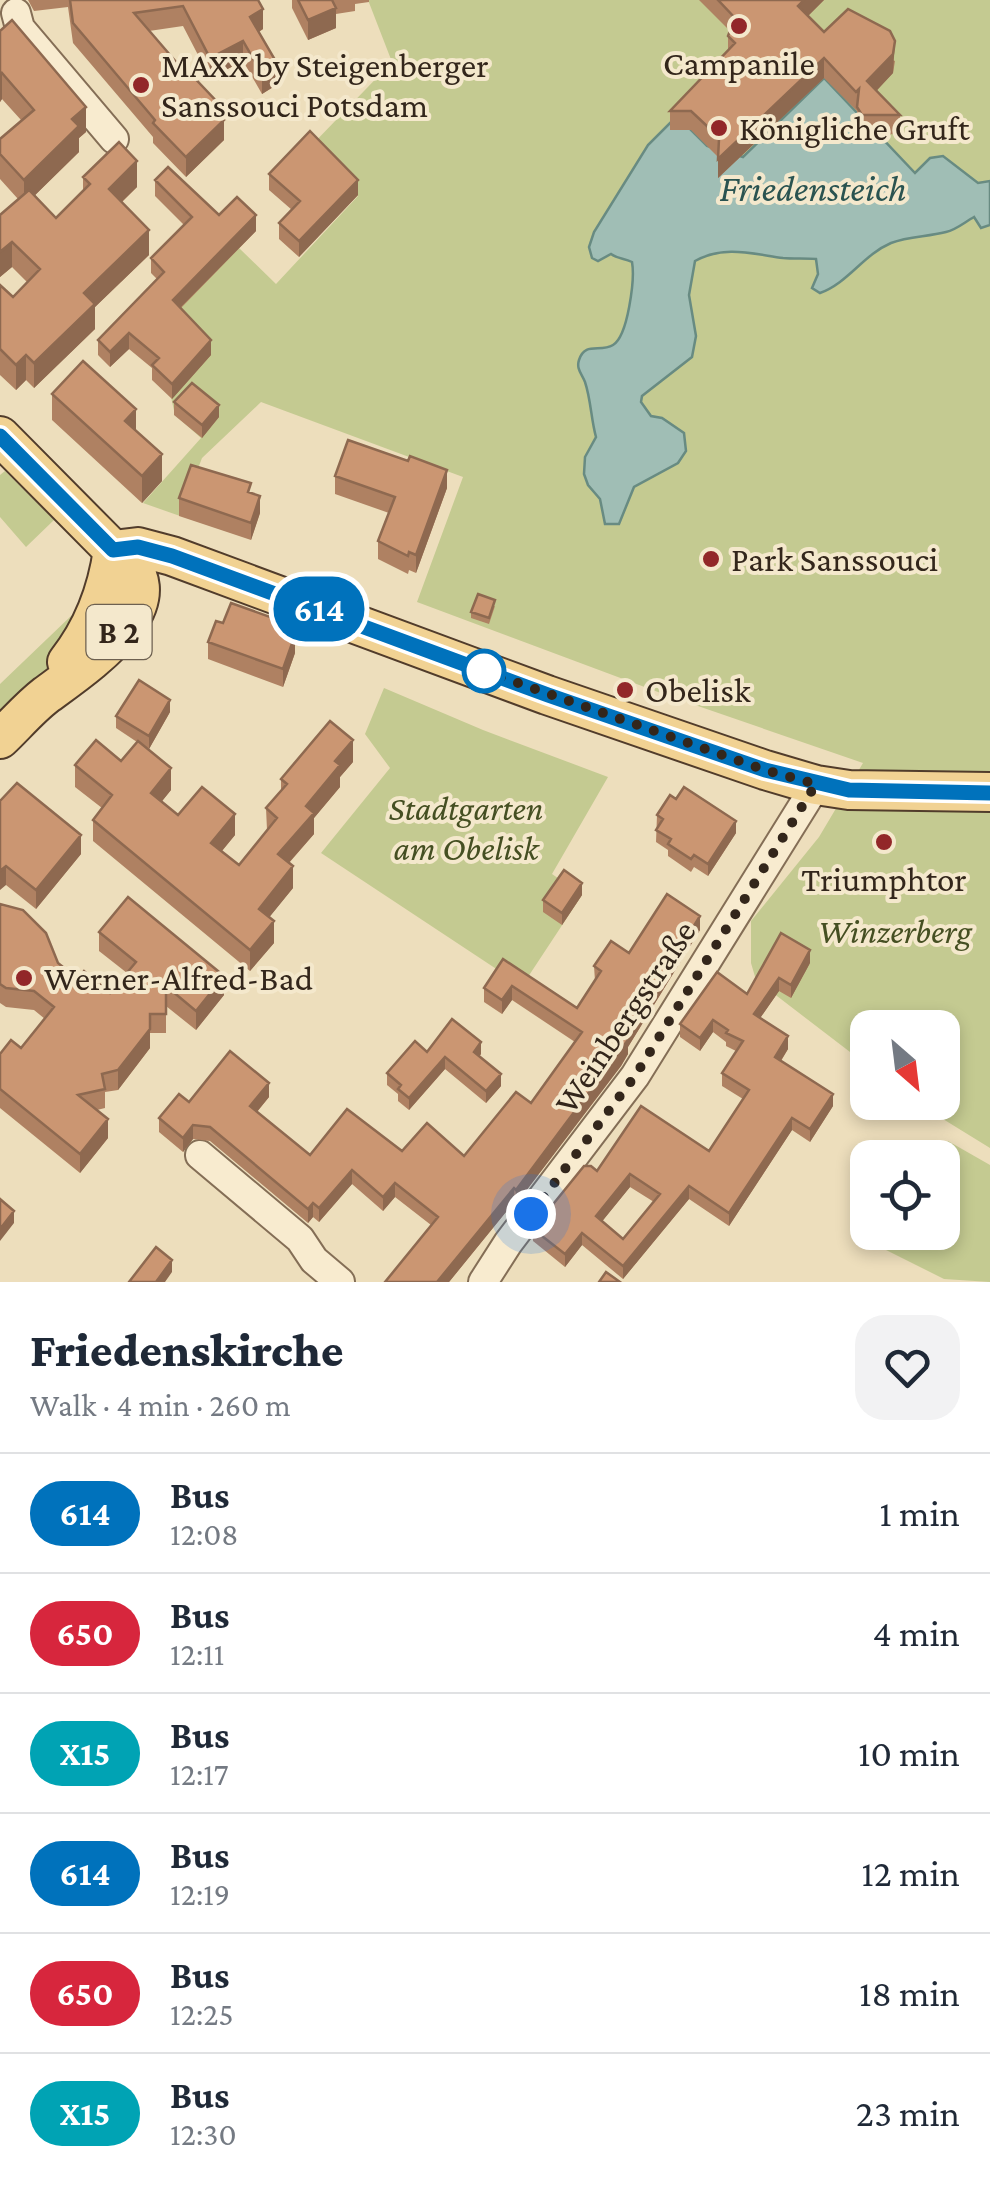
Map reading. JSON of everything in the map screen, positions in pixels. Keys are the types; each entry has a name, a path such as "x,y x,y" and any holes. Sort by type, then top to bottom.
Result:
{"main road":[{"name":"B 2","path":"0,436 113,550 131,562 140,576 140,600 109,645 0,739"},
{"path":"113,550 138,547 172,556 548,695 765,770 816,784 875,792 990,792"}],"street":[{"path":"16,14 20,28 114,139"},
{"name":"Weinbergstraße","path":"483,1282 508,1243 635,1076 816,784"},
{"path":"200,1155 300,1239 314,1260 340,1282"}],"green space":[{"name":"Park Sanssouci","path":"368,0 990,0 990,1148 945,1120 960,1120 960,1010 850,1010 850,1052 756,980 751,963 751,921 819,837 863,763 417,602 463,477 261,402 202,458 180,516 143,503 201,438 175,415 171,397 210,354 172,316 239,248 276,284 358,196 310,147 392,62"},
{"path":"5,471 54,520 26,547 0,517 0,475"},
{"path":"95,593 79,638 0,717 0,684"},
{"name":"Stadtgarten am Obelisk","path":"384,688 608,777 552,874 582,895 522,986 321,853 390,768 365,734"},
{"path":"960,1148 990,1165 990,1282 944,1279 886,1250 960,1250"}],"water":[{"name":"Friedensteich","path":"824,78 860,116 856,124 860,133 877,133 915,173 930,158 943,156 978,183 990,181 990,225 981,228 974,217 950,231 891,243 820,293 812,288 818,274 816,259 728,252 695,261 689,295 696,336 692,357 642,396 641,402 651,416 662,418 684,433 686,451 678,463 634,487 619,524 605,524 600,499 584,474 585,457 596,437 578,363 585,351 608,347 618,340 629,306 633,270 632,262 611,254 598,261 592,258 589,247 594,232 648,145 677,116 707,146 743,157"}],"building":[{"path":"70,0 258,0 263,9 250,17 278,65 262,74 243,41 210,58 183,6 134,13 183,70 221,106 216,111 224,120 186,157 153,123 155,120 73,23"},
{"path":"298,0 332,0 336,8 308,20"},
{"path":"718,0 804,0 798,6 824,32 848,9 890,31 895,41 893,54 867,81 900,115 862,115 857,107 859,89 856,92 824,58 718,159 719,139 708,127 691,111 670,111 735,43 728,36 735,18"},
{"path":"12,20 86,107 72,119 79,126 24,180 0,154 0,139 34,110 2,73 0,76 0,31"},
{"path":"310,131 358,180 299,241 279,223 300,201 269,174"},
{"path":"119,142 137,161 109,189 149,230 84,293 95,304 34,363 26,355 16,365 0,349 0,285 13,297 40,269 12,242 0,252 0,215 29,190 56,218 90,184 83,177"},
{"path":"168,167 219,215 237,197 256,215 173,300 211,340 172,384 152,365 159,358 129,333 110,352 98,340 164,272 151,258 192,217 155,180"},
{"path":"83,361 136,409 125,421 162,454 142,476 52,394"},
{"path":"192,383 219,405 202,425 174,402"},
{"path":"348,440 447,470 416,555 409,552 408,556 378,541 395,497 335,476"},
{"path":"191,465 251,483 248,492 260,496 251,523 179,498"},
{"path":"478,594 495,600 489,618 471,612"},
{"path":"231,603 287,623 284,631 295,635 283,669 208,642 216,621 223,623"},
{"path":"139,680 170,700 149,736 116,716"},
{"path":"330,721 353,740 335,761 340,765 306,806 314,813 278,854 293,866 259,909 274,921 250,950 93,820 112,795 75,765 96,740 121,761 138,741 171,768 151,793 178,815 202,787 235,814 211,843 239,865 277,818 266,808 287,784 281,779"},
{"path":"17,783 81,835 36,890 6,866 0,871 0,801"},
{"path":"684,787 736,821 708,864 694,855 691,859 668,844 671,839 656,830 663,819 657,815 670,795 676,799"},
{"path":"564,870 582,883 562,913 543,900"},
{"path":"667,894 700,916 625,1038 628,1040 516,1190 437,1282 385,1282 438,1217 395,1183 383,1197 352,1170 319,1208 313,1203 308,1209 210,1127 193,1125 183,1138 159,1118 179,1094 189,1102 230,1051 269,1083 250,1106 310,1155 347,1109 402,1151 427,1123 464,1156 516,1092 531,1103 582,1032 512,986 502,1000 484,988 503,959 577,1008 601,971 594,966 611,941 629,953"},
{"path":"128,897 224,976 196,1011 166,986 166,1014 150,1014 150,1029 118,1070 102,1074 105,1089 78,1095 108,1119 80,1154 0,1089 0,1054 11,1040 21,1048 54,1007 34,991 0,984 0,904 23,910 46,933 58,963 78,979 84,971 110,993 136,962 99,932"},
{"path":"781,933 810,950 791,985 779,978 754,1014 788,1036 775,1057 833,1094 810,1129 792,1118 729,1213 689,1186 623,1266 582,1233 565,1254 533,1229 584,1166 597,1171 641,1106 709,1151 749,1090 722,1073 743,1041 726,1033 728,1030 713,1020 700,1038 680,1024 717,972 747,994","holes":["630,1174 660,1194 623,1239 596,1216"]},
{"path":"452,1019 481,1042 474,1052 501,1074 486,1091 445,1057 409,1098 387,1073 415,1041 427,1052"},
{"path":"0,1199 14,1211 0,1229"},
{"path":"156,1247 172,1260 156,1282 129,1282"},
{"path":"606,1272 620,1282 599,1282"}],"bus line":[{"name":"614","path":"0,436 113,550 138,547 172,556 548,695 765,770 849,790 990,793"}],"place":[{"name":"Campanile","path":"739,26"},
{"name":"MAXX by Steigenberger Sanssouci Potsdam","path":"141,85"},
{"name":"Königliche Gruft","path":"719,128"},
{"name":"Park Sanssouci","path":"711,559"},
{"name":"Obelisk","path":"625,690"},
{"name":"Triumphtor","path":"884,842"},
{"name":"Werner-Alfred-Bad","path":"24,978"}],"route":[{"path":"484,671 765,770 816,784 635,1076 531,1214"}],"park label":[{"name":"Winzerberg","path":"895,931"}]}
